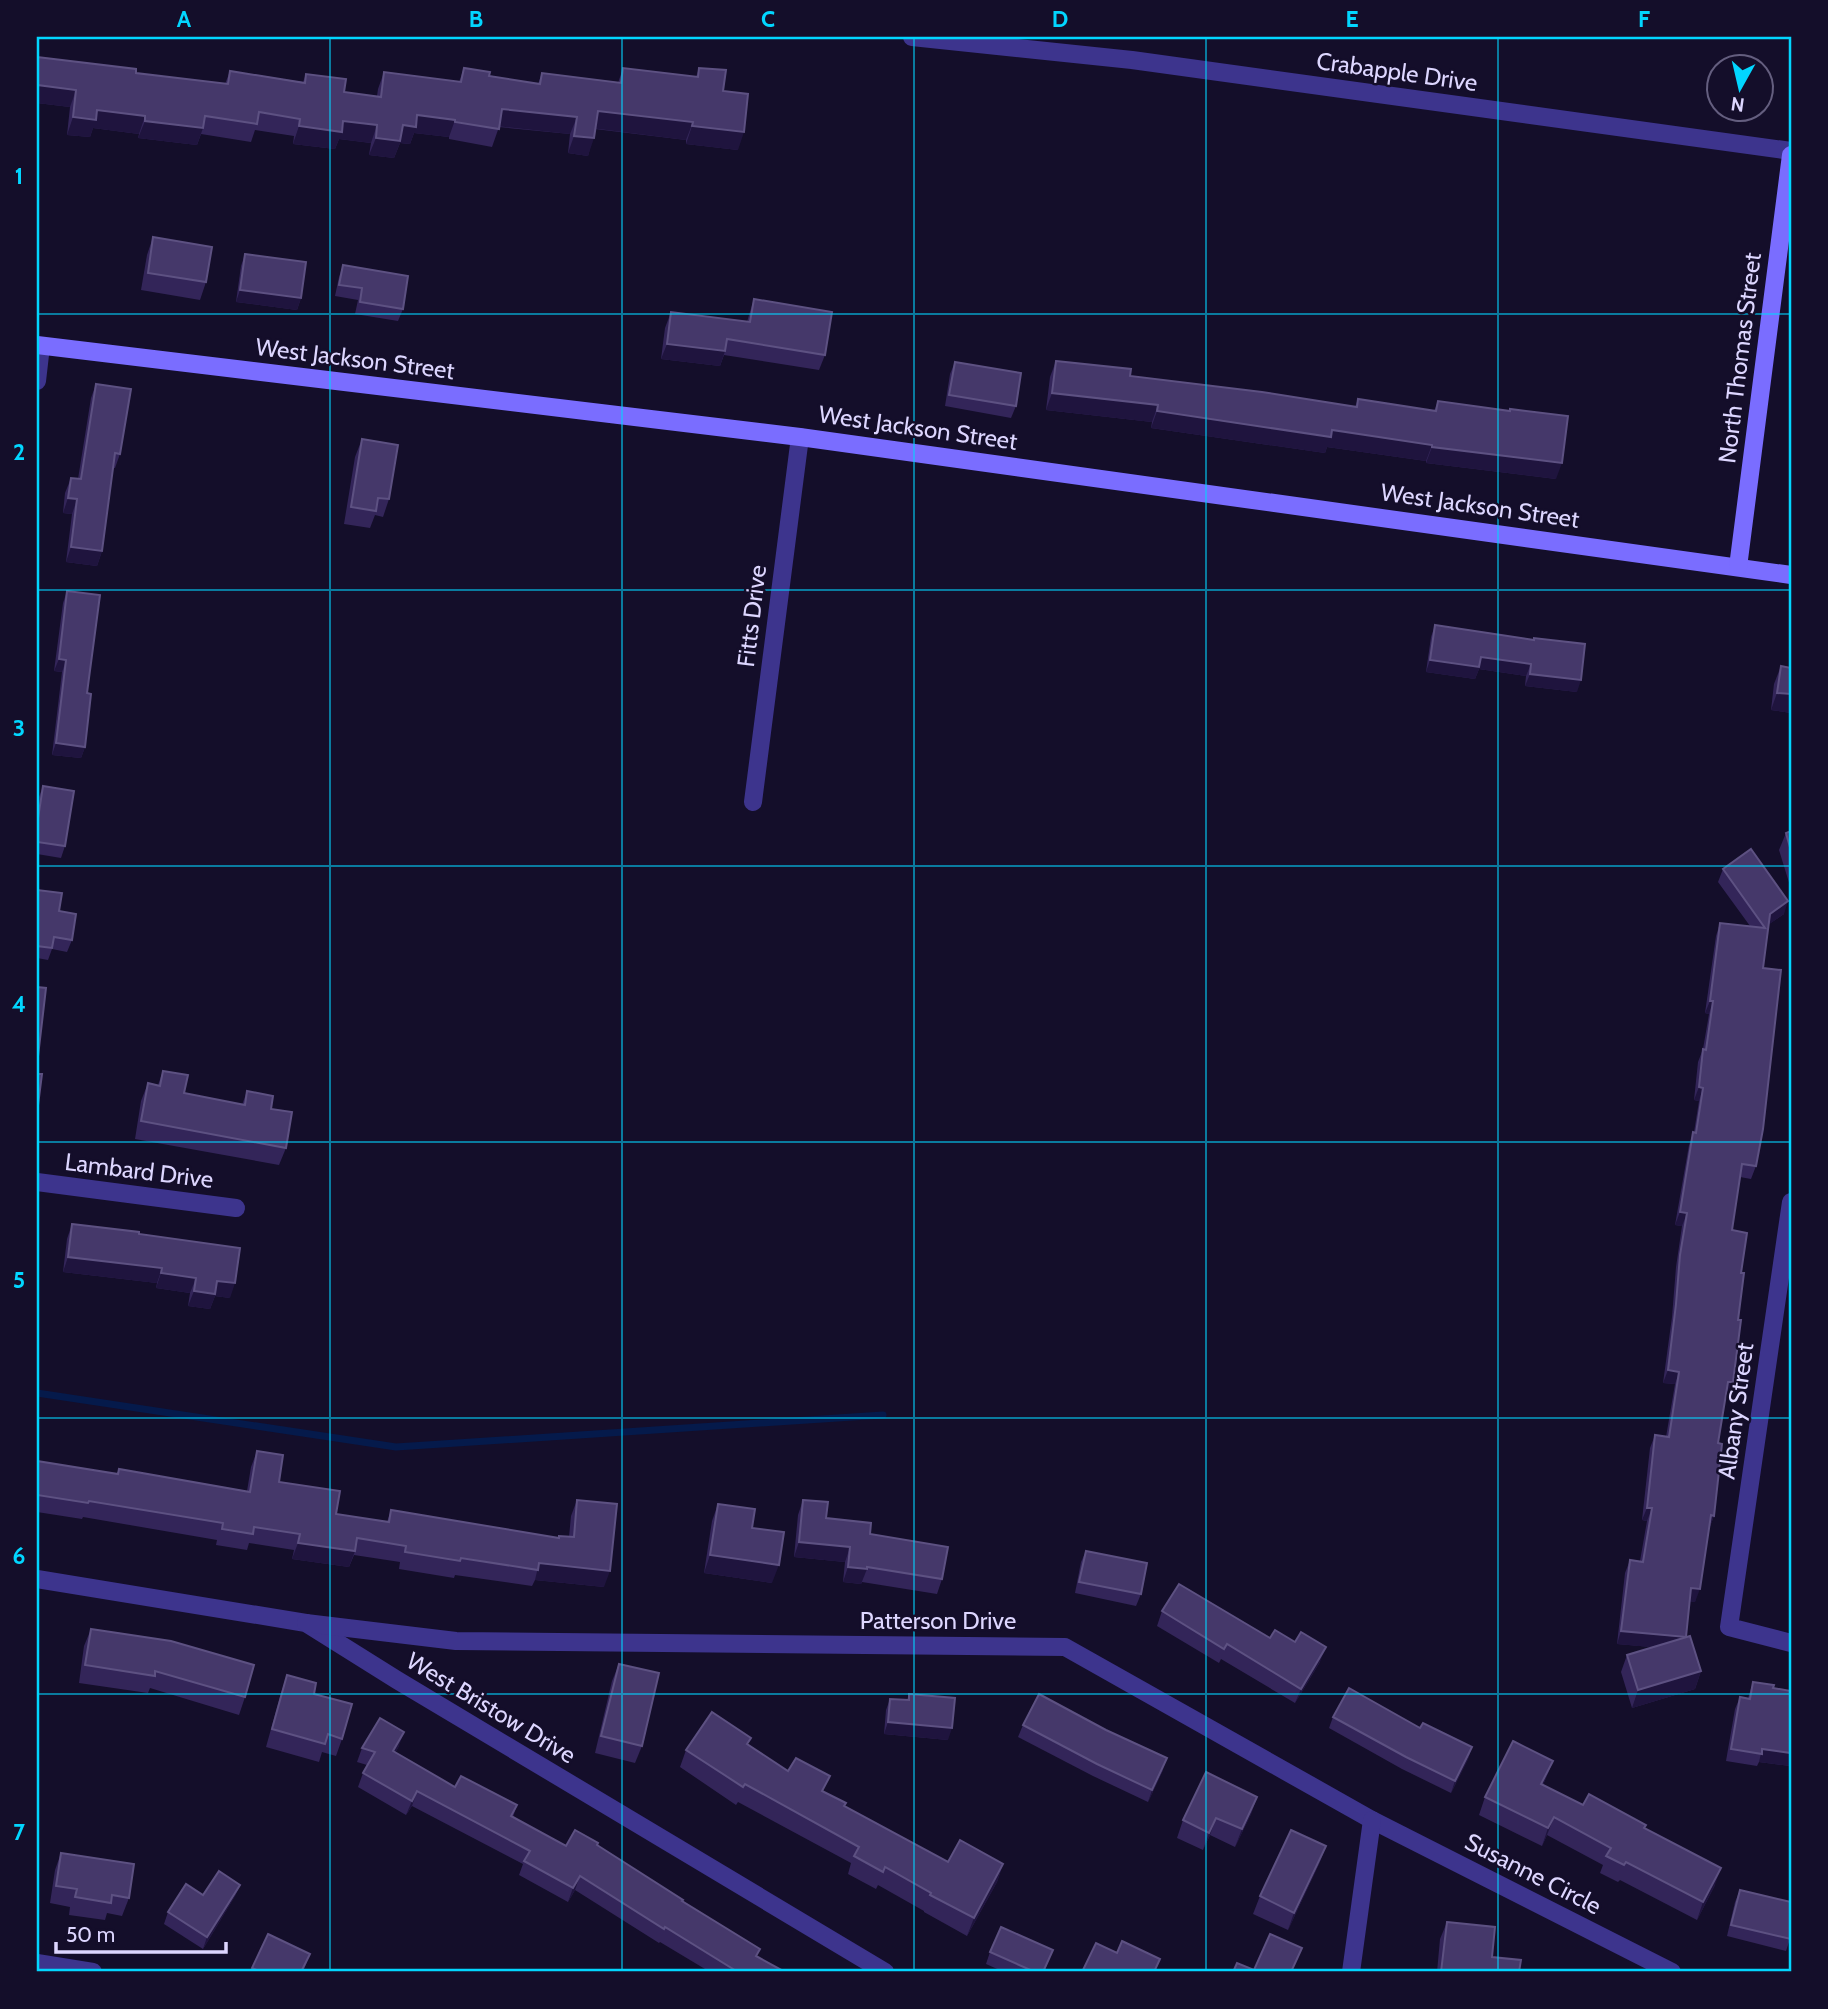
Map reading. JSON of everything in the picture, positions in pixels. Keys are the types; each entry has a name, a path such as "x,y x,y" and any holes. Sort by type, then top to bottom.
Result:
{"street":[{"name":"Crabapple Drive","path":"912,37 1146,62 1791,153"},
{"name":"North Thomas Street","path":"1738,567 1791,153"},
{"name":"West Jackson Street","path":"39,346 800,437 1791,575"},
{"path":"37,381 39,346"},
{"name":"Fitts Drive","path":"753,802 800,437"},
{"name":"Lambard Drive","path":"37,1182 236,1208"},
{"name":"Albany Street","path":"1791,1202 1789,1241 1729,1627 1791,1643"},
{"name":"West Bristow Drive","path":"37,1579 306,1623 885,1972"},
{"name":"Patterson Drive","path":"306,1623 456,1642 1065,1647 1372,1820"},
{"path":"1352,1972 1372,1820"},
{"name":"Susanne Circle","path":"1372,1820 1672,1972"},
{"path":"37,1963 93,1972"}],"building":[{"path":"37,57 228,84 230,71 305,83 306,74 346,79 344,92 381,97 384,72 461,82 464,68 490,72 489,76 540,84 542,73 621,83 623,68 698,77 699,68 726,70 723,91 748,94 744,132 692,126 693,122 598,111 594,138 574,136 577,117 502,109 499,129 417,115 416,127 403,125 400,141 376,138 377,125 343,121 342,132 299,126 300,119 259,112 257,124 205,116 203,128 145,121 145,116 97,110 96,120 73,117 76,90 37,85"},
{"path":"153,237 212,247 206,282 148,273"},
{"path":"245,254 306,262 301,298 240,290"},
{"path":"343,265 408,276 403,309 360,302 362,288 339,285"},
{"path":"754,299 832,312 825,355 727,339 725,351 667,344 671,312 750,322"},
{"path":"1056,361 1131,369 1130,376 1357,407 1358,399 1436,411 1438,401 1568,416 1562,463 1432,447 1332,430 1331,437 1157,411 1158,405 1052,393"},
{"path":"955,362 1021,373 1016,406 949,395"},
{"path":"96,384 131,389 120,454 115,453 102,551 71,547 77,499 68,498 71,478 81,479"},
{"path":"362,439 398,445 389,499 378,498 376,511 351,507"},
{"path":"67,591 100,595 87,693 91,694 85,747 56,743 66,660 59,659"},
{"path":"1435,625 1534,640 1585,644 1581,680 1530,674 1531,664 1481,657 1479,667 1430,660"},
{"path":"1781,666 1791,668 1791,694 1777,693"},
{"path":"43,786 74,791 65,846 37,842"},
{"path":"1791,831 1791,851 1786,833"},
{"path":"1751,849 1788,901 1770,914 1763,968 1781,970 1763,1129 1756,1166 1742,1164 1732,1230 1747,1233 1741,1273 1744,1273 1738,1320 1741,1320 1733,1382 1728,1382 1718,1443 1722,1444 1714,1516 1711,1515 1700,1589 1691,1588 1686,1637 1621,1631 1630,1560 1643,1562 1652,1508 1647,1508 1655,1435 1669,1437 1679,1372 1668,1370 1687,1213 1680,1212 1703,1088 1699,1087 1703,1049 1706,1050 1713,1001 1710,1001 1720,923 1765,928 1723,869"},
{"path":"37,890 62,893 59,911 76,914 72,940 54,937 52,948 37,946"},
{"path":"37,987 46,988 37,1065"},
{"path":"163,1071 188,1075 184,1093 245,1105 247,1091 273,1096 271,1109 292,1112 286,1148 141,1121 148,1083 160,1086"},
{"path":"37,1074 42,1074 37,1113"},
{"path":"72,1224 240,1248 235,1283 217,1281 215,1294 194,1291 196,1278 161,1273 162,1268 68,1257"},
{"path":"257,1451 283,1455 279,1482 340,1491 336,1514 389,1522 391,1510 559,1538 574,1537 577,1500 617,1504 610,1571 539,1563 538,1570 461,1558 460,1561 405,1552 406,1546 357,1538 355,1551 298,1543 300,1534 254,1527 253,1534 222,1529 223,1523 37,1495 37,1461 118,1474 119,1469 250,1492"},
{"path":"803,1500 828,1502 826,1518 871,1523 870,1534 948,1547 942,1579 867,1567 848,1567 850,1547 799,1542"},
{"path":"718,1504 755,1509 752,1528 784,1532 779,1565 710,1555"},
{"path":"1086,1551 1147,1563 1141,1594 1079,1582"},
{"path":"1179,1584 1270,1638 1275,1630 1295,1642 1301,1632 1326,1647 1301,1689 1227,1644 1224,1649 1162,1611"},
{"path":"91,1629 171,1641 254,1665 245,1697 155,1671 155,1676 85,1665"},
{"path":"1690,1636 1701,1671 1638,1690 1627,1655"},
{"path":"619,1664 659,1673 642,1746 601,1736"},
{"path":"287,1675 316,1683 314,1694 352,1704 342,1739 328,1734 325,1744 272,1729"},
{"path":"1753,1682 1791,1691 1791,1753 1762,1749 1762,1754 1731,1749 1740,1697 1750,1699"},
{"path":"1349,1688 1420,1728 1423,1723 1472,1747 1455,1781 1333,1717"},
{"path":"909,1694 955,1698 952,1728 888,1722 890,1699 909,1700"},
{"path":"1039,1694 1106,1730 1167,1758 1152,1790 1023,1725"},
{"path":"712,1712 751,1738 747,1744 788,1771 796,1758 830,1776 822,1791 846,1803 844,1806 948,1862 960,1840 1003,1864 974,1918 885,1867 883,1872 854,1856 859,1847 745,1784 743,1787 686,1750"},
{"path":"380,1718 404,1732 393,1751 455,1787 461,1776 517,1805 511,1816 566,1846 575,1830 760,1949 756,1956 785,1972 738,1972 580,1876 573,1888 524,1861 530,1851 417,1791 412,1801 363,1773 375,1752 362,1748"},
{"path":"1513,1741 1553,1761 1541,1784 1583,1805 1589,1794 1646,1825 1644,1828 1721,1868 1703,1902 1626,1862 1624,1865 1606,1856 1611,1848 1554,1817 1548,1828 1485,1797"},
{"path":"1206,1772 1257,1797 1242,1829 1216,1818 1209,1833 1183,1820"},
{"path":"1291,1830 1326,1846 1294,1913 1260,1896"},
{"path":"61,1853 134,1864 129,1898 112,1895 111,1903 75,1897 77,1889 56,1886"},
{"path":"219,1871 240,1885 207,1937 168,1912 186,1884 203,1895"},
{"path":"1740,1890 1791,1902 1791,1939 1731,1925"},
{"path":"1447,1922 1495,1927 1492,1957 1521,1960 1519,1972 1441,1972"},
{"path":"1001,1927 1053,1950 1043,1972 1035,1972 990,1952"},
{"path":"268,1934 310,1954 301,1972 261,1972 252,1968"},
{"path":"1270,1934 1302,1948 1291,1972 1233,1972 1237,1963 1254,1970"},
{"path":"1122,1941 1160,1959 1154,1972 1082,1972 1096,1943 1117,1953"}],"waterway":[{"path":"37,1393 396,1447 883,1415"}]}
